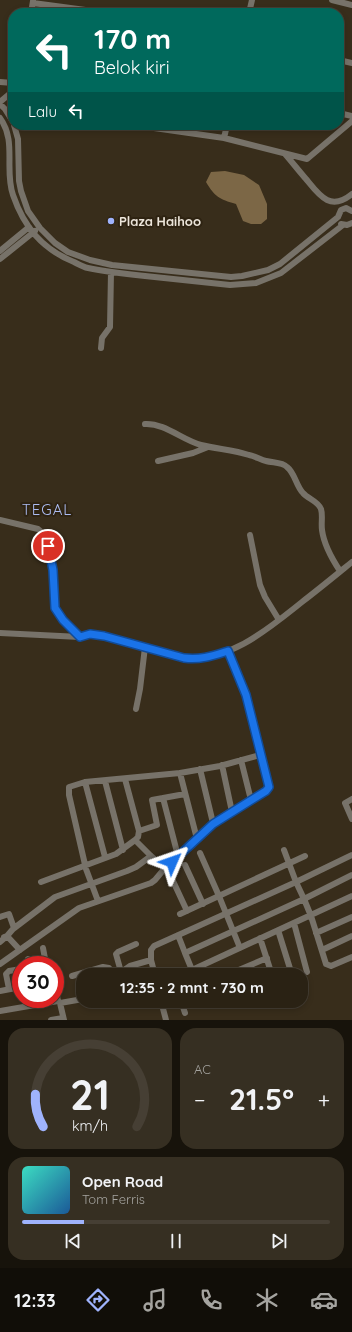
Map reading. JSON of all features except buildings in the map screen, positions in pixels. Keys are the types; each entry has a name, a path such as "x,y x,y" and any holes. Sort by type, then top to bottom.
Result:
{"street":[{"path":"332,0 352,5"},
{"path":"33,2 74,8"},
{"path":"8,96 0,103 8,115"},
{"path":"0,118 7,131 10,141 10,182 12,193 20,213 31,230 46,247 63,258 86,268 230,285 256,282 281,273 343,225 352,223"},
{"path":"344,127 352,120"},
{"path":"16,130 18,139 19,181 28,211 40,228 55,243 68,252 90,260 112,265 230,277 254,274 268,270 280,264 338,215 343,209 351,208"},
{"path":"168,130 224,138 307,159"},
{"path":"224,138 226,130"},
{"path":"298,170 307,159 340,130"},
{"path":"285,154 320,196 336,202 346,199 352,194"},
{"path":"336,202 335,207 339,222 343,225"},
{"path":"0,259 4,251 31,230 40,228"},
{"path":"101,348 102,338 110,327 111,272"},
{"path":"145,424 166,428 186,440 250,455 265,461 286,466 302,493 321,507 323,538 340,571"},
{"path":"158,461 193,453 208,446"},
{"path":"0,520 38,529 44,534 53,570 55,608 63,620 80,637"},
{"path":"250,535 260,585 265,597 279,620"},
{"path":"0,632 80,637 90,634 104,636 184,658 208,658 228,651 258,635 352,562"},
{"path":"136,709 145,647"},
{"path":"0,964 79,908 155,880 165,868 213,824 266,791 269,787 246,695 228,651"},
{"path":"98,902 85,865 68,789 69,787 85,782 200,770 260,755"},
{"path":"241,760 251,800"},
{"path":"222,765 232,812"},
{"path":"200,770 213,824"},
{"path":"180,773 197,838"},
{"path":"41,882 116,854 136,840 139,831 125,779"},
{"path":"105,781 123,850"},
{"path":"85,782 105,858"},
{"path":"139,831 157,825 152,800 185,794"},
{"path":"163,798 178,856"},
{"path":"352,799 345,803 352,819"},
{"path":"136,840 165,868"},
{"path":"284,850 311,916 326,964 331,966 352,957"},
{"path":"200,853 240,948"},
{"path":"153,968 151,950 154,946 352,855"},
{"path":"0,942 8,936 14,928 55,897 127,871 136,867 151,856"},
{"path":"173,880 183,913 305,856"},
{"path":"185,864 203,904"},
{"path":"185,953 304,899 352,875"},
{"path":"200,968 260,938 352,896"},
{"path":"0,917 10,914 14,928"},
{"path":"316,933 352,917"},
{"path":"294,923 306,968"},
{"path":"278,930 290,968"},
{"path":"178,935 191,968"},
{"path":"8,936 20,950"},
{"path":"0,938 8,936"},
{"path":"322,950 352,936"},
{"path":"260,938 270,968"},
{"path":"117,968 116,954 136,944"},
{"path":"43,948 44,956"},
{"path":"243,968 267,958"},
{"path":"127,968 151,960"},
{"path":"97,968 103,966 109,968"},
{"path":"9,989 6,974 12,970"},
{"path":"72,976 76,975"},
{"path":"0,991 12,988"},
{"path":"64,1001 76,1000"},
{"path":"0,1011 20,1008"},
{"path":"51,1020 64,1019 61,1008"},
{"path":"163,1008 166,1020"},
{"path":"183,1008 185,1013"}],"shaded area":[{"path":"225,171 244,175 259,185 267,204 267,219 261,224 251,224 243,221 236,204 218,197 209,187 206,182 211,172"}],"place":[{"name":"Plaza Haihoo","path":"111,221"}],"district":[{"name":"TEGAL","path":"47,510"}],"route":[{"path":"48,546 53,570 55,608 63,620 80,637 90,634 104,636 184,658 208,658 228,651 244,689 269,787 266,791 213,824 172,862"}]}
